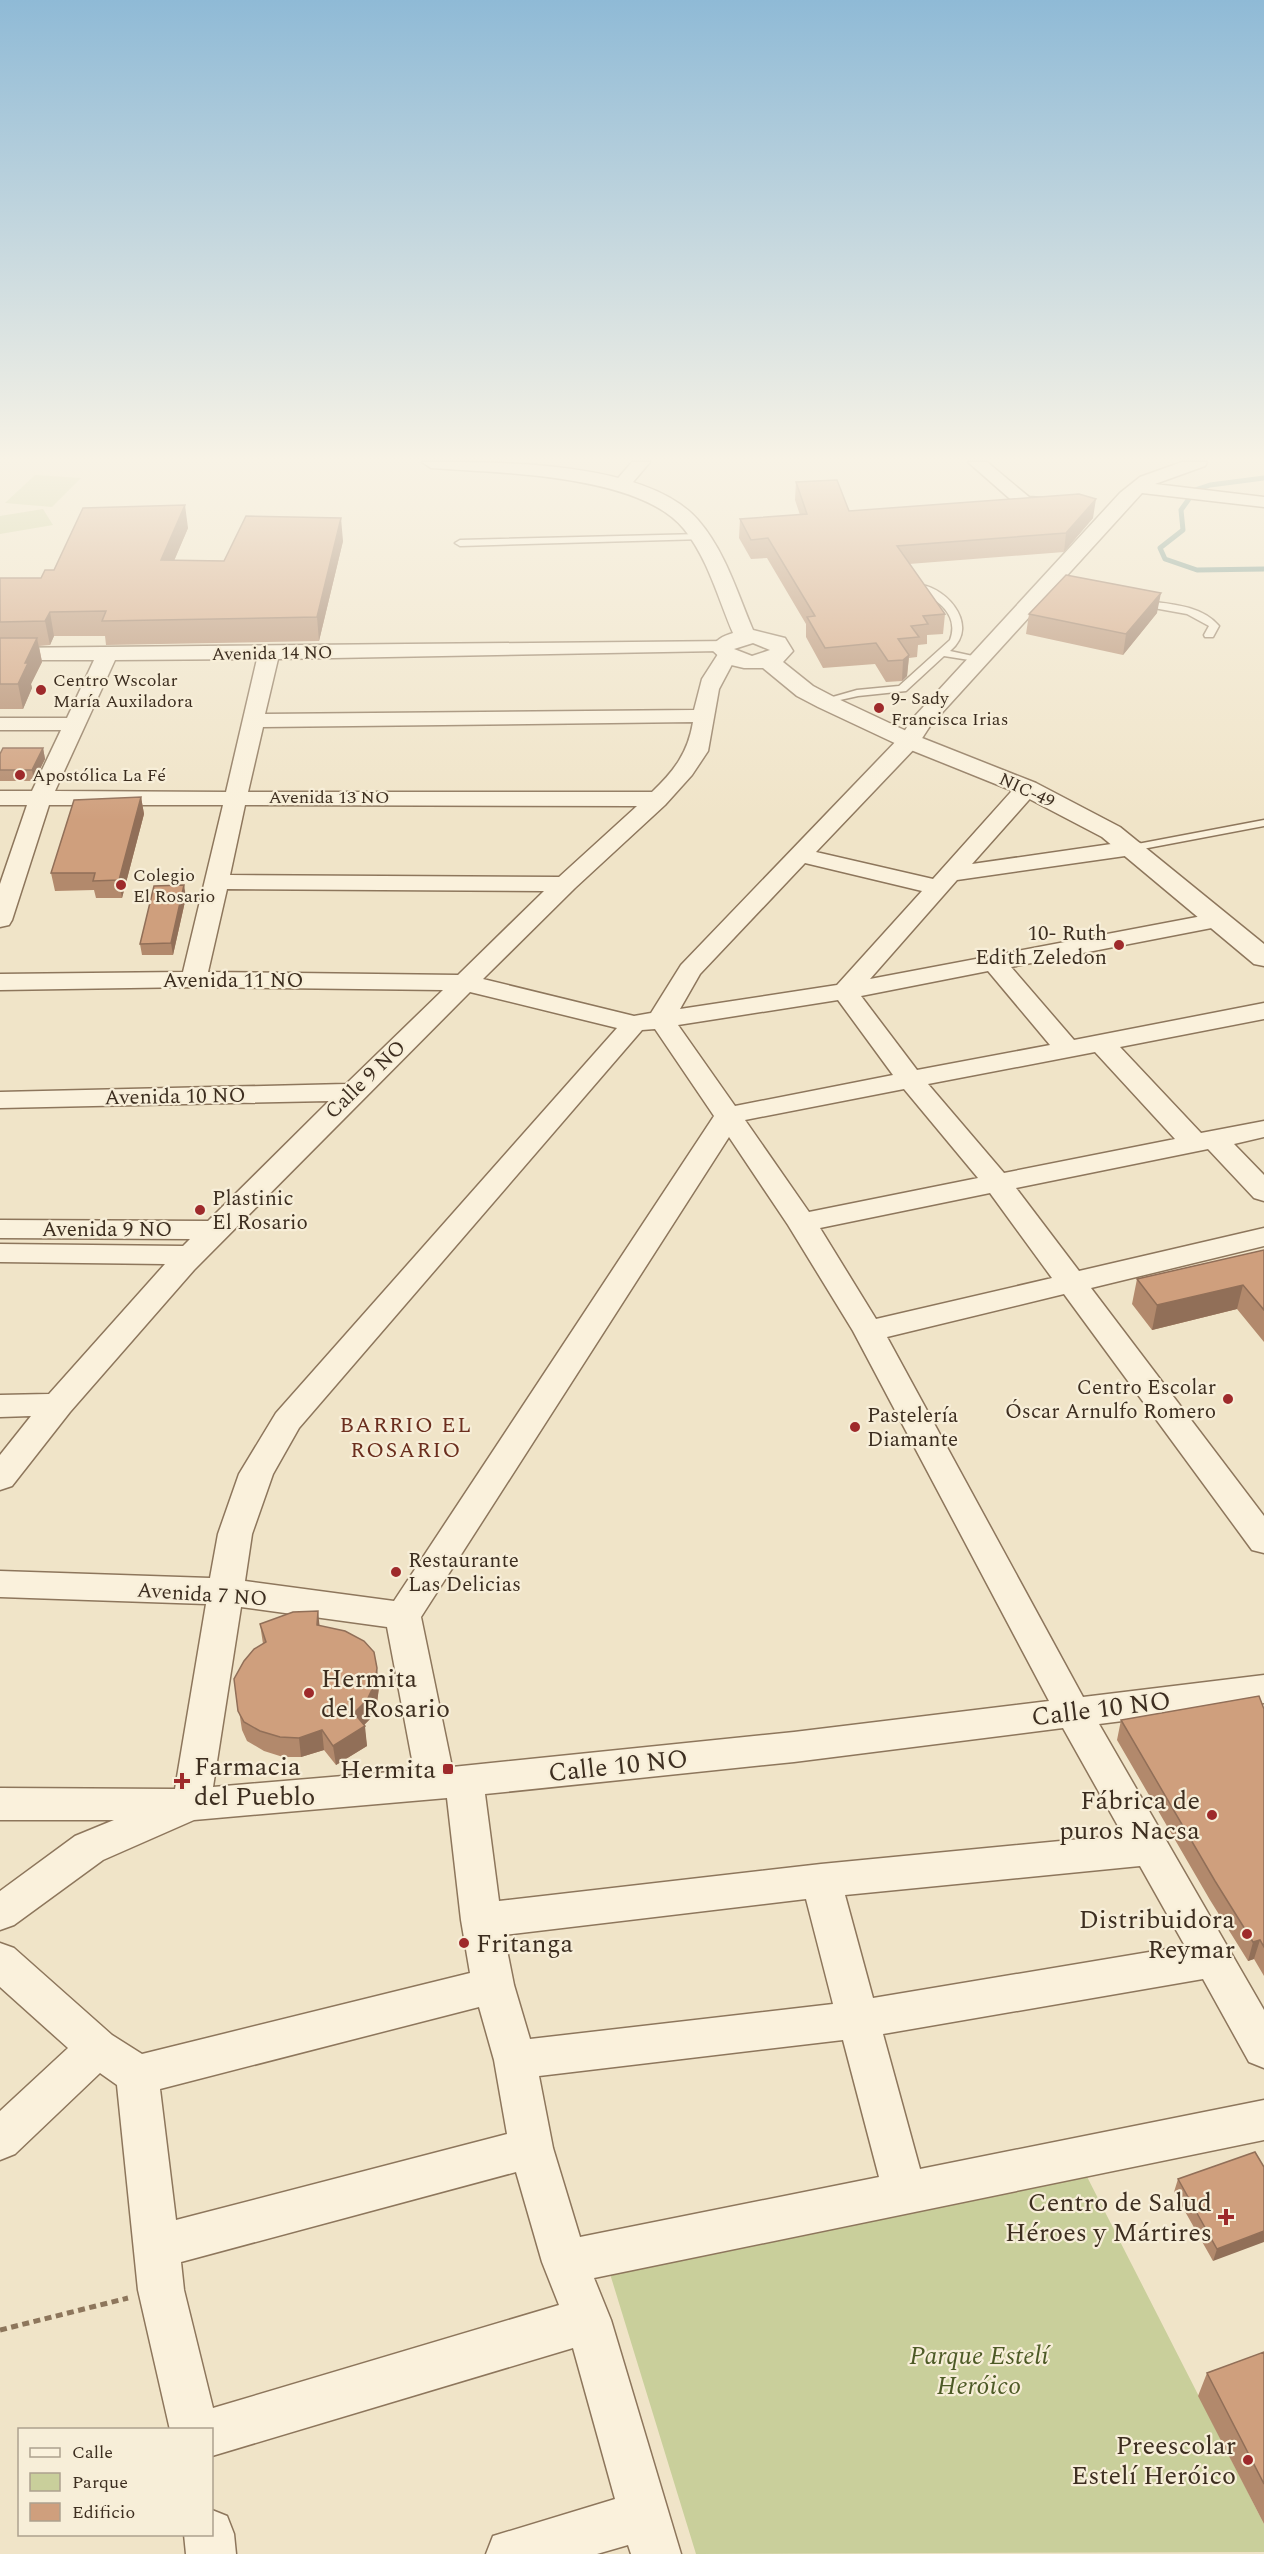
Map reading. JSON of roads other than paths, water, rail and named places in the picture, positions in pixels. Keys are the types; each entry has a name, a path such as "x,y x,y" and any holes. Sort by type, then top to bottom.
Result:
{"street":[{"path":"721,581 745,636"},
{"path":"0,1804 191,1805 235,1534 256,1474 287,1421 648,1021 690,970 909,741 922,722 978,660 1055,581"},
{"path":"745,636 771,640 781,646 779,654 768,660 745,662 725,650 732,639 745,636"},
{"name":"Avenida 14 NO","path":"0,654 725,650"},
{"name":"Calle 9 NO","path":"0,1478 54,1405 213,1230 350,1092 466,982 564,884 658,799 692,759 712,679 725,650"},
{"path":"0,920 6,886 40,799 107,654"},
{"path":"194,979 269,654"},
{"name":"NIC-49","path":"768,660 805,691 826,702 909,741 1027,788 1111,832 1264,958"},
{"path":"254,721 703,716"},
{"path":"0,724 74,724"},
{"path":"845,991 1027,788"},
{"name":"Avenida 13 NO","path":"0,798 236,796 658,799"},
{"path":"800,855 943,881 1132,848"},
{"path":"217,882 564,884"},
{"path":"648,1021 845,991 1218,920"},
{"path":"993,962 1069,1050"},
{"name":"Avenida 11 NO","path":"0,982 194,979 466,982 648,1021"},
{"path":"845,991 911,1081 998,1184 1264,1541"},
{"path":"511,2554 649,2535 588,2320 565,2262 531,2148 515,2060 493,1985 450,1783 403,1616 729,1115 1264,1011"},
{"path":"648,1021 729,1115 802,1223 868,1330 1072,1710 1264,2049"},
{"path":"1102,1043 1204,1141 1264,1192"},
{"name":"Avenida 10 NO","path":"0,1100 350,1092"},
{"path":"802,1223 1264,1129"},
{"name":"Avenida 9 NO","path":"0,1229 213,1230"},
{"path":"868,1330 1072,1284 1264,1237"},
{"name":"Avenida 9 NO","path":"0,1253 189,1255"},
{"path":"0,1406 54,1405"},
{"name":"Avenida 7 NO","path":"0,1584 226,1592 403,1616"},
{"name":"Calle 10 NO","path":"0,1913 89,1848 191,1805 450,1783 794,1747 1072,1710 1264,1689"},
{"path":"481,1920 821,1881 1152,1849"},
{"path":"821,1881 860,2019 904,2193"},
{"path":"515,2060 860,2019 1214,1959"},
{"path":"0,1961 97,2048 136,2075 158,2246 161,2290 194,2428"},
{"path":"136,2075 493,1985"},
{"path":"0,2140 97,2048"},
{"path":"565,2262 1264,2120"},
{"path":"158,2246 531,2148"},
{"path":"213,2432 588,2320"},
{"path":"209,2536 211,2554"}],"lane":[{"path":"826,702 857,693 902,689 956,640 959,622 953,612 934,593 918,587"},
{"path":"1132,601 1204,618 1214,627 1209,635"},
{"path":"942,653 978,660"},
{"path":"1132,848 1264,823"}],"place":[{"name":"Centro Wscolar María Auxiladora","path":"41,690"},
{"name":"9- Sady Francisca Irias","path":"879,708"},
{"name":"Apostólica La Fé","path":"20,775"},
{"name":"Colegio El Rosario","path":"121,885"},
{"name":"10- Ruth Edith Zeledon","path":"1119,945"},
{"name":"Plastinic El Rosario","path":"200,1210"},
{"name":"Centro Escolar Óscar Arnulfo Romero","path":"1228,1399"},
{"name":"Pastelería Diamante","path":"855,1427"},
{"name":"Restaurante Las Delicias","path":"396,1572"},
{"name":"Hermita del Rosario","path":"309,1693"},
{"name":"Hermita","path":"448,1769"},
{"name":"Farmacia del Pueblo","path":"182,1781"},
{"name":"Fábrica de puros Nacsa","path":"1212,1815"},
{"name":"Distribuidora Reymar","path":"1247,1934"},
{"name":"Fritanga","path":"464,1943"},
{"name":"Centro de Salud Héroes y Mártires","path":"1226,2217"},
{"name":"Preescolar Estelí Heróico","path":"1248,2460"}],"district":[{"name":"BARRIO EL ROSARIO","path":"406,1436"}],"park label":[{"name":"Parque Estelí Heróico","path":"979,2370"}]}
